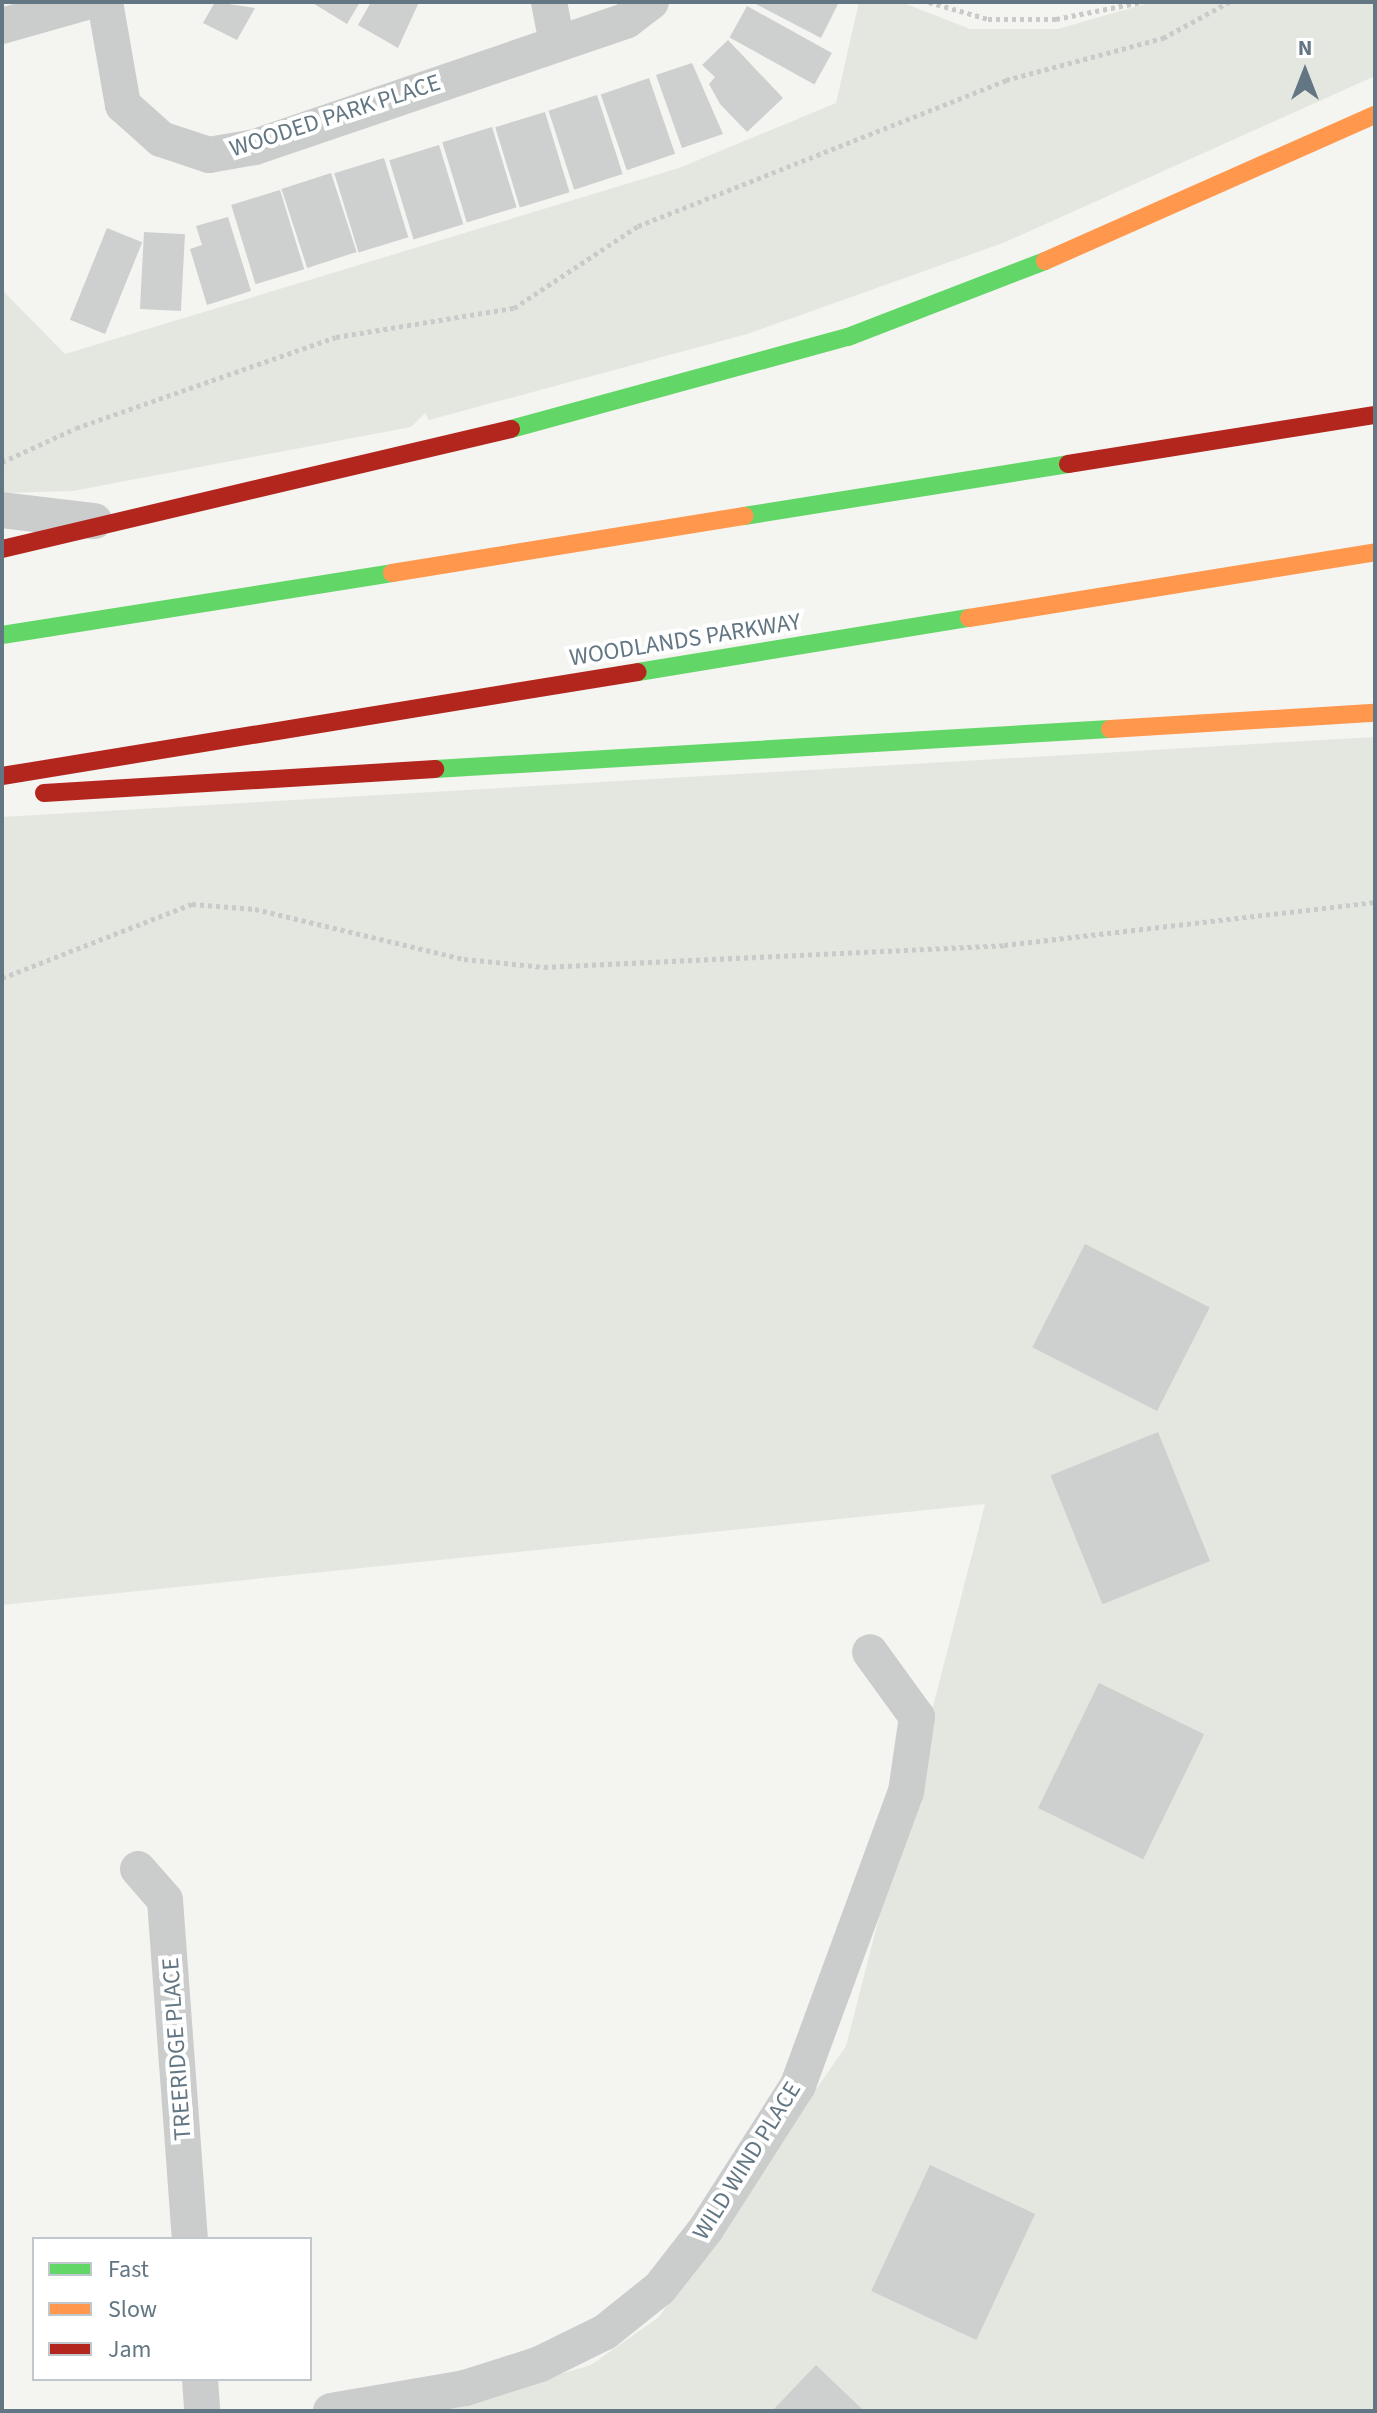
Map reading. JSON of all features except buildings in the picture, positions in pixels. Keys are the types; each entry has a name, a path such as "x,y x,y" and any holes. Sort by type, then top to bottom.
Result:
{"main road":[{"path":"2,549 662,393 848,337 1006,278 1375,115"},
{"path":"2,635 1375,415"},
{"name":"WOODLANDS PARKWAY","path":"2,776 1375,552"},
{"path":"2,795 1375,713"}],"street":[{"path":"2,26 87,2"},
{"name":"WOODED PARK PLACE","path":"105,2 123,105 161,139 209,155 255,147 627,20 651,2"},
{"path":"549,2 557,43"},
{"path":"2,510 107,522"},
{"name":"WILD WIND PLACE","path":"331,2411 465,2388 540,2364 605,2332 660,2288 706,2229 798,2085 906,1792 917,1717 870,1652"},
{"name":"TREERIDGE PLACE","path":"138,1869 165,1900 190,2237"},
{"path":"200,2381 202,2411"}],"path":[{"path":"929,2 988,19 1056,19 1141,2"},
{"path":"2,462 76,428 336,337 514,308 638,226 1006,80 1163,38 1229,2"},
{"path":"2,978 192,904 255,909 464,959 544,967 1004,945 1375,902"}],"shaded area":[{"path":"859,2 901,2 970,29 1058,29 1152,2 1375,2 1375,76 1003,243 747,334 429,420 425,413 411,427 73,491 2,493 2,290 65,354 679,168 836,103"},
{"path":"1375,737 1375,2411 435,2411 591,2365 659,2317 846,2046 985,1504 2,1605 2,817"}],"traffic: fast":[{"path":"511,429 848,337 1045,261"},
{"path":"744,516 1068,464"},
{"path":"2,635 392,573"},
{"path":"638,672 969,618"},
{"path":"435,769 1110,729"}],"traffic: slow":[{"path":"1045,261 1375,115"},
{"path":"392,573 744,516"},
{"path":"969,618 1375,552"},
{"path":"1110,729 1375,713"}],"traffic: jam":[{"path":"1068,464 1375,415"},
{"path":"2,549 511,429"},
{"path":"2,776 638,672"},
{"path":"44,793 435,769"}]}
